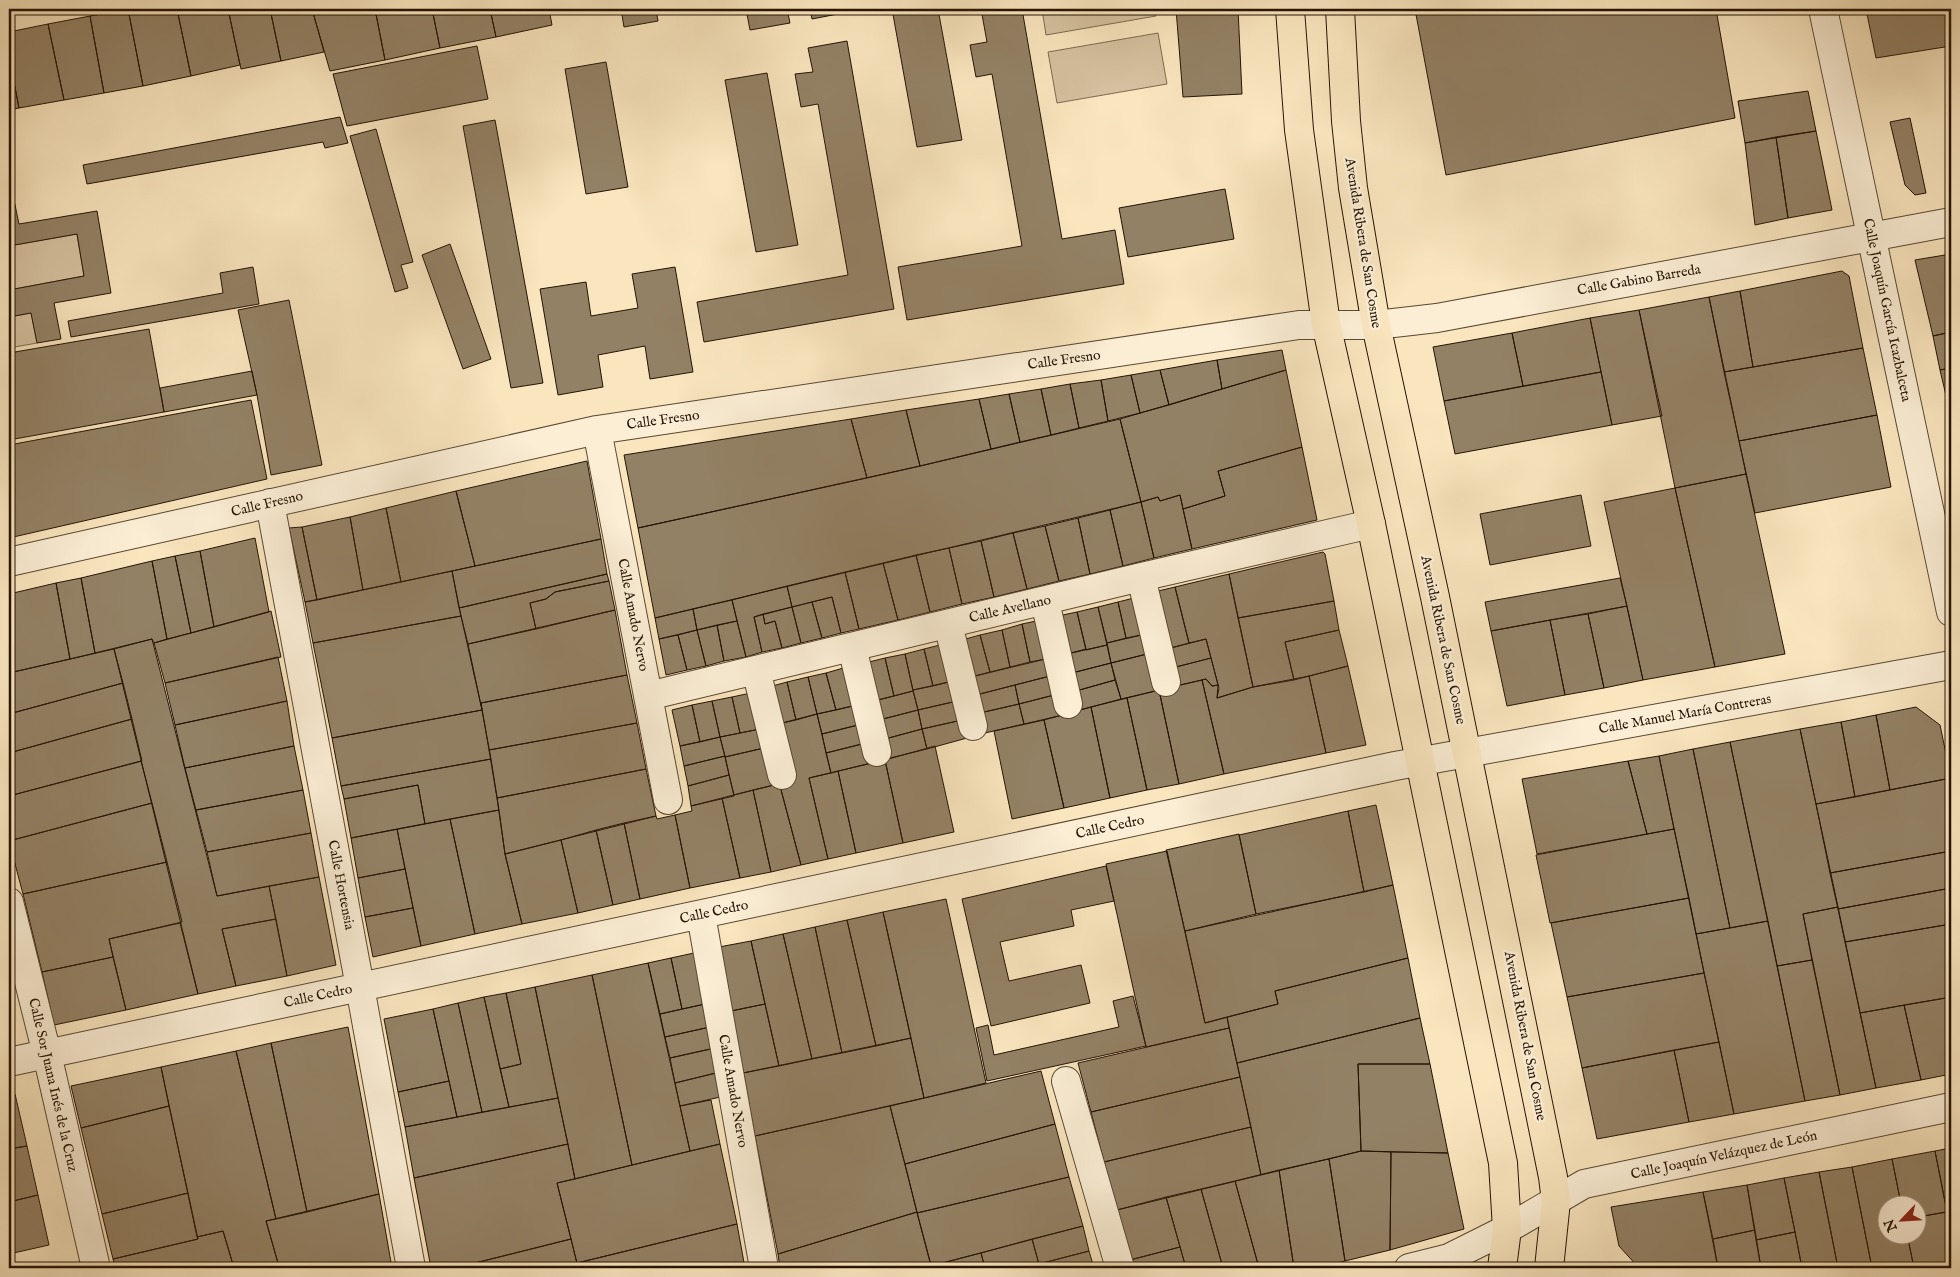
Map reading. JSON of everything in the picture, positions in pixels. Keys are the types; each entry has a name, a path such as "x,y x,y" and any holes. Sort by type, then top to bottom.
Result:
{"main road":[{"path":"1290,9 1299,130 1326,324 1371,524 1503,1163 1507,1229 1502,1268"},
{"name":"Avenida Ribera de San Cosme","path":"1340,9 1346,121 1355,196 1376,325 1467,752 1553,1177 1556,1201 1549,1268"}],"street":[{"name":"Calle Joaquín García Icazbalceta","path":"1824,9 1951,612"},
{"name":"Calle Gabino Barreda","path":"1326,324 1376,325 1437,318 1951,222"},
{"name":"Calle Fresno","path":"9,562 597,430 1299,325 1326,324"},
{"name":"Calle Amado Nervo","path":"597,430 668,800"},
{"name":"Calle Hortensia","path":"270,503 410,1268"},
{"name":"Calle Avellano","path":"648,696 1141,577 1371,524"},
{"path":"1141,577 1166,682"},
{"path":"1045,601 1068,704"},
{"path":"948,624 973,726"},
{"path":"852,647 877,752"},
{"name":"Calle Manuel María Contreras","path":"1420,761 1951,665"},
{"path":"756,670 782,776"},
{"name":"Calle Cedro","path":"9,1062 1420,761"},
{"name":"Calle Sor Juana Inés de la Cruz","path":"9,902 47,1054 96,1268"},
{"name":"Calle Amado Nervo","path":"700,915 764,1268"},
{"path":"1066,1081 1120,1268"},
{"name":"Calle Joaquín Velázquez de León","path":"1409,1268 1449,1258 1507,1229 1584,1184 1951,1107"}],"shaded area":[{"path":"1042,9 1155,9 1156,16 1046,35"},
{"path":"1158,33 1167,84 1057,103 1048,52"},
{"path":"77,234 84,276 9,290 9,246"},
{"path":"31,313 37,343 9,348 9,317"}],"building":[{"path":"128,9 177,9 191,76 143,86"},
{"path":"128,9 143,86 104,93 90,16"},
{"path":"177,9 228,9 240,65 191,76"},
{"path":"228,9 270,9 281,61 241,69"},
{"path":"270,9 312,9 324,52 281,61"},
{"path":"312,9 375,9 385,60 330,71"},
{"path":"375,9 432,9 440,48 385,60"},
{"path":"432,9 490,9 496,37 440,48"},
{"path":"490,9 549,9 552,25 496,37"},
{"path":"621,9 664,9 656,10 658,21 624,27"},
{"path":"746,9 787,9 790,23 750,30"},
{"path":"810,9 848,9 848,12 812,19"},
{"path":"892,9 938,9 962,140 917,147"},
{"path":"981,9 1022,9 1062,239 1115,230 1124,284 907,320 898,267 1022,246 992,74 976,77 970,45 987,42"},
{"path":"1176,9 1238,9 1242,94 1183,97"},
{"path":"1415,9 1716,9 1735,118 1446,175"},
{"path":"1866,9 1951,9 1951,46 1876,58"},
{"path":"90,16 104,93 64,100 48,24"},
{"path":"48,24 64,100 19,108 9,56 9,32"},
{"path":"847,41 894,309 704,342 697,302 848,275 818,104 801,107 795,74 813,72 808,48"},
{"path":"477,46 488,99 347,126 333,74"},
{"path":"9,56 19,108 9,110"},
{"path":"606,62 628,187 586,194 565,69"},
{"path":"767,73 798,245 756,252 725,80"},
{"path":"1808,91 1816,131 1745,143 1738,101"},
{"path":"340,117 348,143 325,148 323,142 87,184 83,165"},
{"path":"1910,118 1926,193 1915,195 1905,185 1890,122"},
{"path":"495,120 543,383 511,388 463,126"},
{"path":"376,129 413,262 401,265 408,288 395,292 350,136"},
{"path":"1816,131 1832,210 1788,218 1776,137"},
{"path":"1776,137 1788,218 1755,225 1745,143"},
{"path":"9,176 19,224 97,211 111,293 54,303 61,339 37,343 31,313 9,317 9,290 84,276 77,234 9,246"},
{"path":"1225,189 1234,239 1128,257 1119,208"},
{"path":"450,244 491,359 463,369 422,255"},
{"path":"1951,254 1951,332 1933,336 1915,260"},
{"path":"253,267 259,304 71,337 68,321 223,293 220,273"},
{"path":"675,267 693,372 650,379 645,346 598,355 603,387 558,395 540,289 586,282 591,316 638,308 632,274"},
{"path":"1842,271 1849,276 1863,348 1753,367 1740,291"},
{"path":"1740,291 1753,367 1724,372 1709,297"},
{"path":"1709,297 1746,474 1675,488 1639,310"},
{"path":"289,300 322,465 271,475 257,395 238,310"},
{"path":"1639,310 1662,416 1612,425 1590,318"},
{"path":"1590,318 1601,372 1523,386 1512,333"},
{"path":"149,329 164,412 9,440 9,353"},
{"path":"1951,332 1951,368 1940,370 1933,336"},
{"path":"1512,333 1523,386 1444,401 1433,347"},
{"path":"1863,348 1877,415 1739,441 1724,372"},
{"path":"1282,350 1286,370 1222,389 1217,360"},
{"path":"1217,360 1222,389 1169,405 1160,370"},
{"path":"1951,368 1951,404 1948,404 1940,370"},
{"path":"1160,370 1169,405 1140,413 1131,375"},
{"path":"1286,370 1302,447 1218,471 1225,496 1183,509 1180,495 1160,501 1158,497 1141,502 1120,419"},
{"path":"252,371 257,395 164,412 160,388"},
{"path":"1601,372 1612,425 1455,454 1444,401"},
{"path":"1131,375 1140,413 1108,421 1101,380"},
{"path":"1101,380 1108,421 1079,428 1070,384"},
{"path":"1070,384 1079,428 1051,435 1041,389"},
{"path":"1041,389 1051,435 1020,442 1009,394"},
{"path":"1009,394 1020,442 991,449 979,399"},
{"path":"979,399 991,449 920,466 906,410"},
{"path":"251,400 267,479 9,538 9,445"},
{"path":"906,410 920,466 867,478 851,419"},
{"path":"1877,415 1891,487 1755,513 1739,441"},
{"path":"851,419 867,478 638,528 624,455"},
{"path":"1120,419 1141,502 655,618 638,528 920,466"},
{"path":"1302,447 1317,520 1192,549 1183,509 1225,496 1218,471"},
{"path":"587,461 601,539 475,566 456,491"},
{"path":"1746,474 1785,654 1715,667 1675,488"},
{"path":"1675,488 1715,667 1643,680 1604,502"},
{"path":"456,491 475,566 401,582 386,508"},
{"path":"1180,495 1192,549 1154,558 1141,502 1158,497 1160,501"},
{"path":"1581,495 1591,546 1490,565 1480,514"},
{"path":"1141,502 1154,558 1123,566 1110,510"},
{"path":"386,508 401,582 363,590 350,517"},
{"path":"1110,510 1123,566 1090,574 1078,518"},
{"path":"350,517 363,590 317,600 302,527"},
{"path":"1078,518 1090,574 1059,581 1045,526"},
{"path":"1045,526 1059,581 1027,589 1013,533"},
{"path":"302,527 317,600 305,602 289,528"},
{"path":"1013,533 1027,589 994,597 981,541"},
{"path":"255,538 269,612 214,627 200,551"},
{"path":"601,539 607,574 459,608 452,571"},
{"path":"981,541 994,597 962,604 949,548"},
{"path":"949,548 962,604 930,612 916,555"},
{"path":"200,551 214,627 191,633 175,556"},
{"path":"1323,552 1325,554 1334,601 1238,618 1229,574"},
{"path":"916,555 930,612 898,620 883,563"},
{"path":"175,556 191,633 167,639 152,561"},
{"path":"152,561 167,639 154,643 152,639 95,653 81,578"},
{"path":"883,563 898,620 859,629 845,572"},
{"path":"452,571 461,616 313,643 305,602"},
{"path":"845,572 859,629 841,633 832,597 792,607 787,586"},
{"path":"607,574 609,581 555,592 546,599 530,603 536,629 468,644 459,608"},
{"path":"1229,574 1253,687 1217,698 1219,688 1206,639 1189,643 1175,587"},
{"path":"81,578 95,653 70,659 56,583"},
{"path":"1620,578 1627,606 1491,631 1485,602"},
{"path":"609,581 615,610 536,629 530,603 546,599 555,592"},
{"path":"56,583 70,659 9,673 9,594"},
{"path":"787,586 792,607 754,617 762,652 746,657 732,600"},
{"path":"1175,587 1189,643 1167,649 1154,592"},
{"path":"832,597 841,633 822,638 812,602"},
{"path":"1138,597 1146,634 1126,638 1118,602"},
{"path":"732,600 737,621 697,630 693,609"},
{"path":"1334,601 1339,630 1285,642 1294,680 1253,687 1238,618"},
{"path":"812,602 822,638 801,643 792,607"},
{"path":"1118,602 1126,638 1107,643 1098,607"},
{"path":"1627,606 1643,680 1604,688 1588,614"},
{"path":"792,607 801,643 782,648 775,621 765,624 763,614"},
{"path":"1098,607 1107,645 1086,650 1077,612"},
{"path":"693,609 697,630 659,639 655,618"},
{"path":"615,610 627,675 481,703 482,710 468,644"},
{"path":"271,611 281,657 165,683 154,643"},
{"path":"1077,612 1086,649 1067,654 1058,616"},
{"path":"763,614 765,624 775,621 782,648 762,652 754,617"},
{"path":"1588,614 1604,688 1565,695 1550,620"},
{"path":"461,616 482,710 332,738 313,643"},
{"path":"1041,620 1050,658 1030,662 1022,624"},
{"path":"1550,620 1565,695 1507,706 1491,631"},
{"path":"737,621 746,657 724,661 717,625"},
{"path":"1022,624 1030,662 1010,667 1002,630"},
{"path":"717,625 724,661 706,666 697,630"},
{"path":"697,630 706,666 687,670 678,635"},
{"path":"1002,630 1010,667 990,672 980,635"},
{"path":"1339,630 1348,666 1294,680 1285,642"},
{"path":"1146,634 1151,653 1111,663 1107,643"},
{"path":"678,635 687,670 666,675 659,639"},
{"path":"980,635 990,672 971,677 962,640"},
{"path":"152,639 217,896 269,886 276,919 222,929 236,986 198,994 114,649"},
{"path":"1206,639 1211,658 1172,668 1167,649"},
{"path":"944,644 953,681 933,686 924,649"},
{"path":"1107,645 1111,663 1072,673 1067,654"},
{"path":"114,649 123,683 9,714 9,673"},
{"path":"924,649 933,686 913,690 905,654"},
{"path":"1151,653 1160,690 1121,699 1111,663"},
{"path":"905,654 913,691 894,696 885,658"},
{"path":"278,657 287,701 175,725 165,683"},
{"path":"885,658 894,696 874,701 865,663"},
{"path":"1050,658 1054,675 976,695 971,677"},
{"path":"1211,658 1218,685 1212,686 1206,679 1176,686 1172,668"},
{"path":"1111,663 1115,680 1076,691 1072,673"},
{"path":"1348,666 1366,745 1326,753 1309,676"},
{"path":"847,667 857,705 836,710 826,673"},
{"path":"826,673 836,710 817,714 808,677"},
{"path":"627,675 637,723 489,750 481,703"},
{"path":"1054,675 1058,694 1019,704 1015,685"},
{"path":"1309,676 1326,753 1224,774 1202,680 1206,679 1212,686 1218,685 1217,698 1253,687"},
{"path":"808,677 817,714 796,720 787,682"},
{"path":"1115,680 1121,699 1080,710 1076,691"},
{"path":"1202,680 1224,774 1179,784 1159,690"},
{"path":"953,681 957,701 918,710 913,690"},
{"path":"787,682 796,720 778,724 769,687"},
{"path":"123,683 132,719 9,753 9,714"},
{"path":"1015,685 1019,704 980,713 976,695"},
{"path":"1159,690 1179,784 1147,790 1127,698"},
{"path":"913,691 918,710 879,720 874,701"},
{"path":"751,693 760,729 740,733 732,697"},
{"path":"1058,694 1063,715 1024,724 1019,704"},
{"path":"732,697 740,733 720,737 712,701"},
{"path":"1127,698 1147,790 1110,798 1091,707"},
{"path":"287,701 294,746 185,768 175,725"},
{"path":"712,701 720,737 700,742 692,705"},
{"path":"957,701 962,720 922,729 918,710"},
{"path":"1019,704 1024,724 985,733 980,713"},
{"path":"692,705 700,742 680,746 672,710"},
{"path":"857,705 862,724 822,734 817,714"},
{"path":"1091,707 1110,798 1064,808 1044,720"},
{"path":"1916,707 1940,725 1951,778 1890,790 1876,715"},
{"path":"482,710 491,759 341,786 332,738"},
{"path":"918,710 922,729 885,739 879,720"},
{"path":"817,714 831,773 809,778 828,859 801,865 780,786 778,724"},
{"path":"1876,715 1890,790 1855,797 1841,722"},
{"path":"132,719 142,761 9,796 9,753"},
{"path":"962,720 967,738 927,749 922,729"},
{"path":"1044,720 1064,808 1012,819 994,731"},
{"path":"1841,722 1855,797 1816,804 1800,729"},
{"path":"637,723 646,769 497,798 489,750"},
{"path":"862,724 866,743 826,753 822,734"},
{"path":"760,729 764,748 725,757 720,737"},
{"path":"922,729 927,749 890,758 885,739"},
{"path":"1800,729 1838,907 1803,914 1812,960 1777,966 1730,742"},
{"path":"720,737 725,756 684,766 680,746"},
{"path":"1730,742 1768,921 1730,928 1693,749"},
{"path":"866,743 871,763 831,773 826,753"},
{"path":"294,746 303,790 196,810 185,768"},
{"path":"935,746 954,832 903,843 885,760"},
{"path":"764,748 774,785 734,795 725,757"},
{"path":"1693,749 1730,928 1696,934 1659,756"},
{"path":"725,756 729,775 688,786 684,766"},
{"path":"1659,756 1674,829 1647,834 1628,761"},
{"path":"491,759 499,810 425,824 418,785 344,799 341,786"},
{"path":"885,760 903,843 856,853 838,771"},
{"path":"141,761 152,803 9,841 9,796"},
{"path":"1628,761 1647,834 1537,854 1522,779"},
{"path":"646,769 656,816 505,854 497,798"},
{"path":"838,771 856,853 828,859 809,778"},
{"path":"729,775 734,796 691,806 688,786"},
{"path":"1951,778 1951,851 1830,873 1816,804"},
{"path":"418,785 425,824 351,838 344,799"},
{"path":"774,785 774,787 780,786 801,865 771,872 753,790"},
{"path":"303,790 311,833 207,852 196,810"},
{"path":"753,790 771,872 740,878 722,798"},
{"path":"722,798 740,878 690,888 675,815 692,811 691,806"},
{"path":"152,803 167,862 23,894 9,841"},
{"path":"1376,805 1393,885 1364,892 1348,811"},
{"path":"499,810 505,854 522,924 475,934 450,819"},
{"path":"1348,811 1364,892 1256,914 1239,835"},
{"path":"675,815 690,888 640,899 624,823 656,816 657,819"},
{"path":"450,819 475,934 421,946 397,829"},
{"path":"624,823 640,899 613,905 596,830"},
{"path":"397,829 405,869 358,878 351,838"},
{"path":"1674,829 1689,898 1550,923 1536,855"},
{"path":"596,830 613,905 578,913 561,840"},
{"path":"311,833 319,877 217,896 207,852"},
{"path":"1239,834 1256,914 1185,931 1166,850"},
{"path":"561,840 578,913 522,924 505,854"},
{"path":"1167,851 1205,1023 1227,1017 1229,1028 1146,1047 1106,864"},
{"path":"1951,851 1951,888 1838,909 1830,873"},
{"path":"167,862 182,922 109,939 113,957 42,972 23,894"},
{"path":"1106,866 1114,901 1071,910 1074,926 1000,942 1009,981 1081,965 1090,1003 991,1026 962,899"},
{"path":"405,869 413,908 365,917 358,878"},
{"path":"319,877 336,965 287,976 269,886"},
{"path":"1393,885 1408,958 1275,991 1278,1004 1205,1023 1185,931"},
{"path":"1951,888 1951,924 1845,942 1838,909"},
{"path":"1689,898 1704,973 1567,997 1551,923"},
{"path":"946,899 986,1083 924,1098 883,912"},
{"path":"1838,907 1876,1088 1840,1095 1803,914"},
{"path":"413,908 421,946 373,957 365,917"},
{"path":"883,912 911,1038 876,1046 847,920"},
{"path":"276,919 287,976 236,986 222,929"},
{"path":"847,920 876,1046 842,1053 815,927"},
{"path":"1768,921 1805,1101 1734,1114 1696,934"},
{"path":"180,923 198,994 126,1010 109,939"},
{"path":"1951,924 1951,997 1860,1013 1845,942"},
{"path":"815,927 842,1053 812,1059 783,934"},
{"path":"783,934 812,1059 779,1066 751,941"},
{"path":"751,941 765,1004 731,1011 719,947"},
{"path":"694,953 705,1004 682,1009 671,958"},
{"path":"113,957 126,1010 54,1025 42,972"},
{"path":"671,958 682,1009 660,1014 648,963"},
{"path":"1408,958 1420,1018 1237,1063 1227,1017 1278,1004 1275,991"},
{"path":"1812,960 1840,1095 1805,1101 1777,966"},
{"path":"648,963 690,1151 632,1165 592,975"},
{"path":"1704,973 1719,1042 1582,1068 1567,997"},
{"path":"592,975 632,1165 575,1179 535,987"},
{"path":"535,987 558,1098 509,1107 500,1069 521,1064 506,993"},
{"path":"506,993 521,1064 500,1069 484,997"},
{"path":"1133,996 1146,1046 987,1081 976,1028 988,1025 994,1055 1119,1027 1113,1001"},
{"path":"484,997 509,1107 482,1112 458,1003"},
{"path":"1951,997 1951,1025 1946,998"},
{"path":"1946,998 1951,1025 1951,1074 1921,1080 1904,1005"},
{"path":"458,1003 482,1112 457,1117 433,1009"},
{"path":"705,1004 710,1027 665,1037 660,1014"},
{"path":"765,1004 779,1066 743,1073 731,1011"},
{"path":"1904,1005 1921,1080 1876,1088 1860,1013"},
{"path":"433,1009 449,1081 398,1092 384,1019"},
{"path":"1420,1018 1430,1064 1358,1064 1361,1151 1261,1175 1237,1063"},
{"path":"348,1027 379,1194 307,1212 271,1043"},
{"path":"710,1027 715,1048 670,1058 665,1037"},
{"path":"1229,1028 1240,1077 1091,1112 1078,1063"},
{"path":"911,1038 924,1098 755,1136 743,1073"},
{"path":"1719,1042 1734,1114 1689,1122 1674,1050"},
{"path":"271,1043 307,1212 276,1219 236,1051"},
{"path":"715,1048 720,1072 675,1083 670,1058"},
{"path":"1674,1050 1689,1122 1597,1139 1582,1068"},
{"path":"236,1051 276,1219 266,1221 278,1263 252,1268 234,1268 223,1231 197,1237 161,1067"},
{"path":"1358,1064 1430,1064 1448,1153 1361,1151"},
{"path":"161,1067 169,1106 81,1128 71,1086"},
{"path":"1041,1071 1055,1124 905,1164 890,1106"},
{"path":"720,1072 725,1096 680,1106 675,1083"},
{"path":"1240,1077 1251,1127 1104,1162 1091,1112"},
{"path":"449,1081 457,1117 405,1127 398,1092"},
{"path":"15,1094 27,1146 9,1149 9,1096"},
{"path":"558,1098 568,1144 414,1178 405,1127"},
{"path":"711,1100 720,1144 690,1151 680,1106"},
{"path":"169,1106 188,1193 102,1214 81,1128"},
{"path":"890,1106 917,1212 778,1254 755,1136"},
{"path":"1055,1124 1069,1177 917,1213 905,1164"},
{"path":"1251,1127 1261,1175 1117,1210 1104,1162"},
{"path":"568,1144 575,1179 557,1183 571,1239 455,1268 431,1268 414,1178"},
{"path":"720,1144 737,1224 577,1263 557,1183"},
{"path":"27,1146 38,1195 9,1202 9,1149"},
{"path":"1951,1148 1951,1211 1947,1212 1935,1151"},
{"path":"1361,1151 1391,1152 1390,1250 1345,1261 1329,1159"},
{"path":"1935,1151 1947,1212 1928,1215 1928,1194 1899,1194 1892,1159"},
{"path":"1391,1152 1448,1153 1464,1229 1390,1250"},
{"path":"1329,1159 1345,1261 1318,1268 1294,1268 1279,1170"},
{"path":"1892,1159 1899,1194 1878,1194 1878,1244 1909,1244 1914,1268 1872,1268 1852,1167"},
{"path":"1852,1167 1872,1268 1838,1268 1819,1172"},
{"path":"1279,1170 1294,1268 1259,1268 1235,1181"},
{"path":"1819,1172 1838,1268 1802,1268 1784,1178"},
{"path":"1069,1177 1083,1226 931,1266 917,1213"},
{"path":"1784,1178 1795,1232 1756,1240 1747,1185"},
{"path":"1235,1181 1259,1268 1223,1268 1201,1189"},
{"path":"1747,1185 1755,1230 1713,1239 1703,1192"},
{"path":"1201,1189 1223,1268 1186,1268 1166,1197"},
{"path":"1703,1192 1718,1268 1639,1268 1619,1246 1611,1207"},
{"path":"188,1193 198,1239 113,1259 102,1214"},
{"path":"379,1194 392,1268 252,1268 278,1263 266,1221"},
{"path":"38,1195 49,1245 9,1254 9,1202"},
{"path":"1166,1197 1180,1247 1130,1260 1117,1210"},
{"path":"1951,1211 1951,1268 1914,1268 1909,1244 1928,1244 1928,1215"},
{"path":"917,1212 931,1265 918,1268 780,1268 778,1254"},
{"path":"737,1224 745,1268 578,1268 577,1263"},
{"path":"1083,1226 1089,1251 1039,1264 1032,1239"},
{"path":"1755,1230 1761,1268 1718,1268 1713,1239"},
{"path":"223,1231 234,1268 115,1268 113,1259 198,1239 197,1237"},
{"path":"1795,1232 1802,1268 1761,1268 1756,1240"},
{"path":"571,1239 578,1268 455,1268"},
{"path":"1032,1239 1040,1268 985,1268 981,1253"},
{"path":"1180,1247 1186,1268 1132,1268 1130,1260"},
{"path":"1089,1251 1094,1268 1040,1268 1039,1264"},
{"path":"981,1253 985,1268 931,1268 931,1266"}]}
